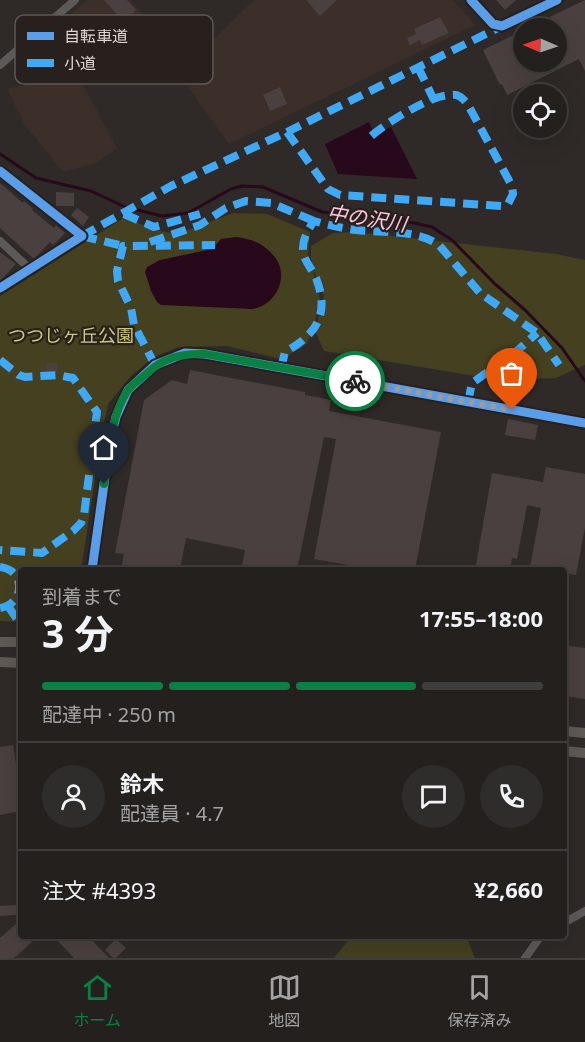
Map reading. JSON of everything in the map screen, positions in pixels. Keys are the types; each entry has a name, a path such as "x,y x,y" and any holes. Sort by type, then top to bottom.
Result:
{"street":[{"path":"58,15 75,0"},
{"path":"471,0 493,24 502,26 557,0"},
{"path":"0,65 15,52"},
{"path":"0,171 82,236 0,288"},
{"path":"0,241 30,269"},
{"path":"92,567 110,441 116,417 129,390 155,365 184,353 205,354 583,424"},
{"path":"0,642 18,642"},
{"path":"0,662 18,663"},
{"path":"567,731 585,733"},
{"path":"567,751 585,753"},
{"path":"567,921 585,911"},
{"path":"525,958 539,939"}],"shaded area":[{"path":"87,0 130,0 143,15 69,15"},
{"path":"254,0 453,0 475,25 229,144 186,84 213,84 213,39"},
{"path":"28,84 82,84 117,148 94,164 63,172 25,125 7,89"},
{"path":"369,122 374,134 391,127 417,179 338,174 325,144"},
{"path":"236,237 252,240 261,245 273,255 278,263 281,271 279,288 269,302 253,309 161,305 157,302 145,272 147,267 160,260 212,249 221,239"}],"green space":[{"name":"つつじヶ丘公園","path":"233,213 267,214 310,232 308,254 311,264 311,246 333,233 355,232 556,254 585,260 585,365 556,378 499,380 324,351 315,331 324,296 312,266 320,299 314,326 307,343 301,348 280,359 227,346 179,347 154,357 131,376 108,404 81,567 18,567 18,622 0,621 0,296 125,217 151,229 177,234"},
{"path":"350,939 467,939 475,958 334,958"}],"building":[{"path":"104,0 127,0 136,10 130,15 118,15"},
{"path":"306,0 337,0 320,16"},
{"path":"496,0 516,0 505,10"},
{"path":"585,0 585,71 579,59 567,65 567,18 548,18"},
{"path":"440,17 449,33 422,45 420,40 410,45 407,38 416,34 414,29"},
{"path":"513,35 513,72 553,72 529,84 513,84 513,92 507,95 483,50"},
{"path":"280,87 287,104 270,111 263,95"},
{"path":"0,183 54,228 56,225 65,233 53,245 50,242 34,259 0,228"},
{"path":"56,192 74,193 74,206 56,206"},
{"path":"77,208 89,217 83,226 71,215"},
{"path":"0,252 16,264 0,281"},
{"path":"46,363 57,363 57,373 47,373"},
{"path":"190,370 305,392 305,395 331,400 329,411 441,432 416,567 358,567 314,559 336,439 324,437 298,567 242,567 245,550 186,538 181,567 122,567 124,554 115,553 144,400 172,380 187,384"},
{"path":"508,419 538,425 535,440 505,435"},
{"path":"546,467 585,474 585,528 576,575 567,574 567,567 530,567 541,508 527,505 517,559 512,558 510,567 476,567 492,473 543,482"},
{"path":"567,645 585,648 585,699 567,696"},
{"path":"13,745 18,776 18,812 0,815 0,747"},
{"path":"16,905 16,915 0,916 0,906"},
{"path":"16,924 18,939 29,939 32,942 14,958 0,958 0,938"},
{"path":"56,939 91,939 109,958 74,958"},
{"path":"116,939 126,948 116,958 113,958 105,950"}],"waterway":[{"name":"中の沢川","path":"0,154 36,178 91,191 125,207 162,216 188,213 231,189 242,186 263,187 322,212 405,221 432,227 452,240 495,284 525,310 562,348 585,381"}],"marked path":[{"path":"82,236 171,186 287,132 502,26"},
{"path":"418,67 434,100"},
{"path":"287,132 328,189 340,195 501,206 508,204 513,194 512,186 467,103 458,96 442,96 420,105 370,137"},
{"path":"150,242 200,225 226,208 246,201 271,203 314,221"},
{"path":"124,214 154,227 200,214"},
{"path":"281,368 285,352 313,330 321,312 320,291 303,252 303,244 314,221 356,230 410,234 439,245 480,293 537,333 559,365"},
{"path":"82,236 123,246"},
{"path":"155,365 134,325 131,308 118,281 117,271 123,246 215,245"},
{"path":"468,402 472,383 518,350 537,333"},
{"path":"0,360 25,377 58,375 73,378 97,412 84,515 81,523 42,553 0,550"},
{"path":"0,567 8,569 18,580"},
{"path":"0,608 8,605 18,594"},
{"path":"8,606 18,621"}],"cycle path":[{"path":"471,0 493,24 502,26 557,0"},
{"path":"0,171 82,236 0,288"},
{"path":"92,567 110,441 116,417 128,390 155,365 185,353 205,354 585,423"}],"way so far":[{"path":"355,381 512,410"}],"route":[{"path":"104,484 116,417 129,390 155,365 184,353 205,354 355,381"}]}
